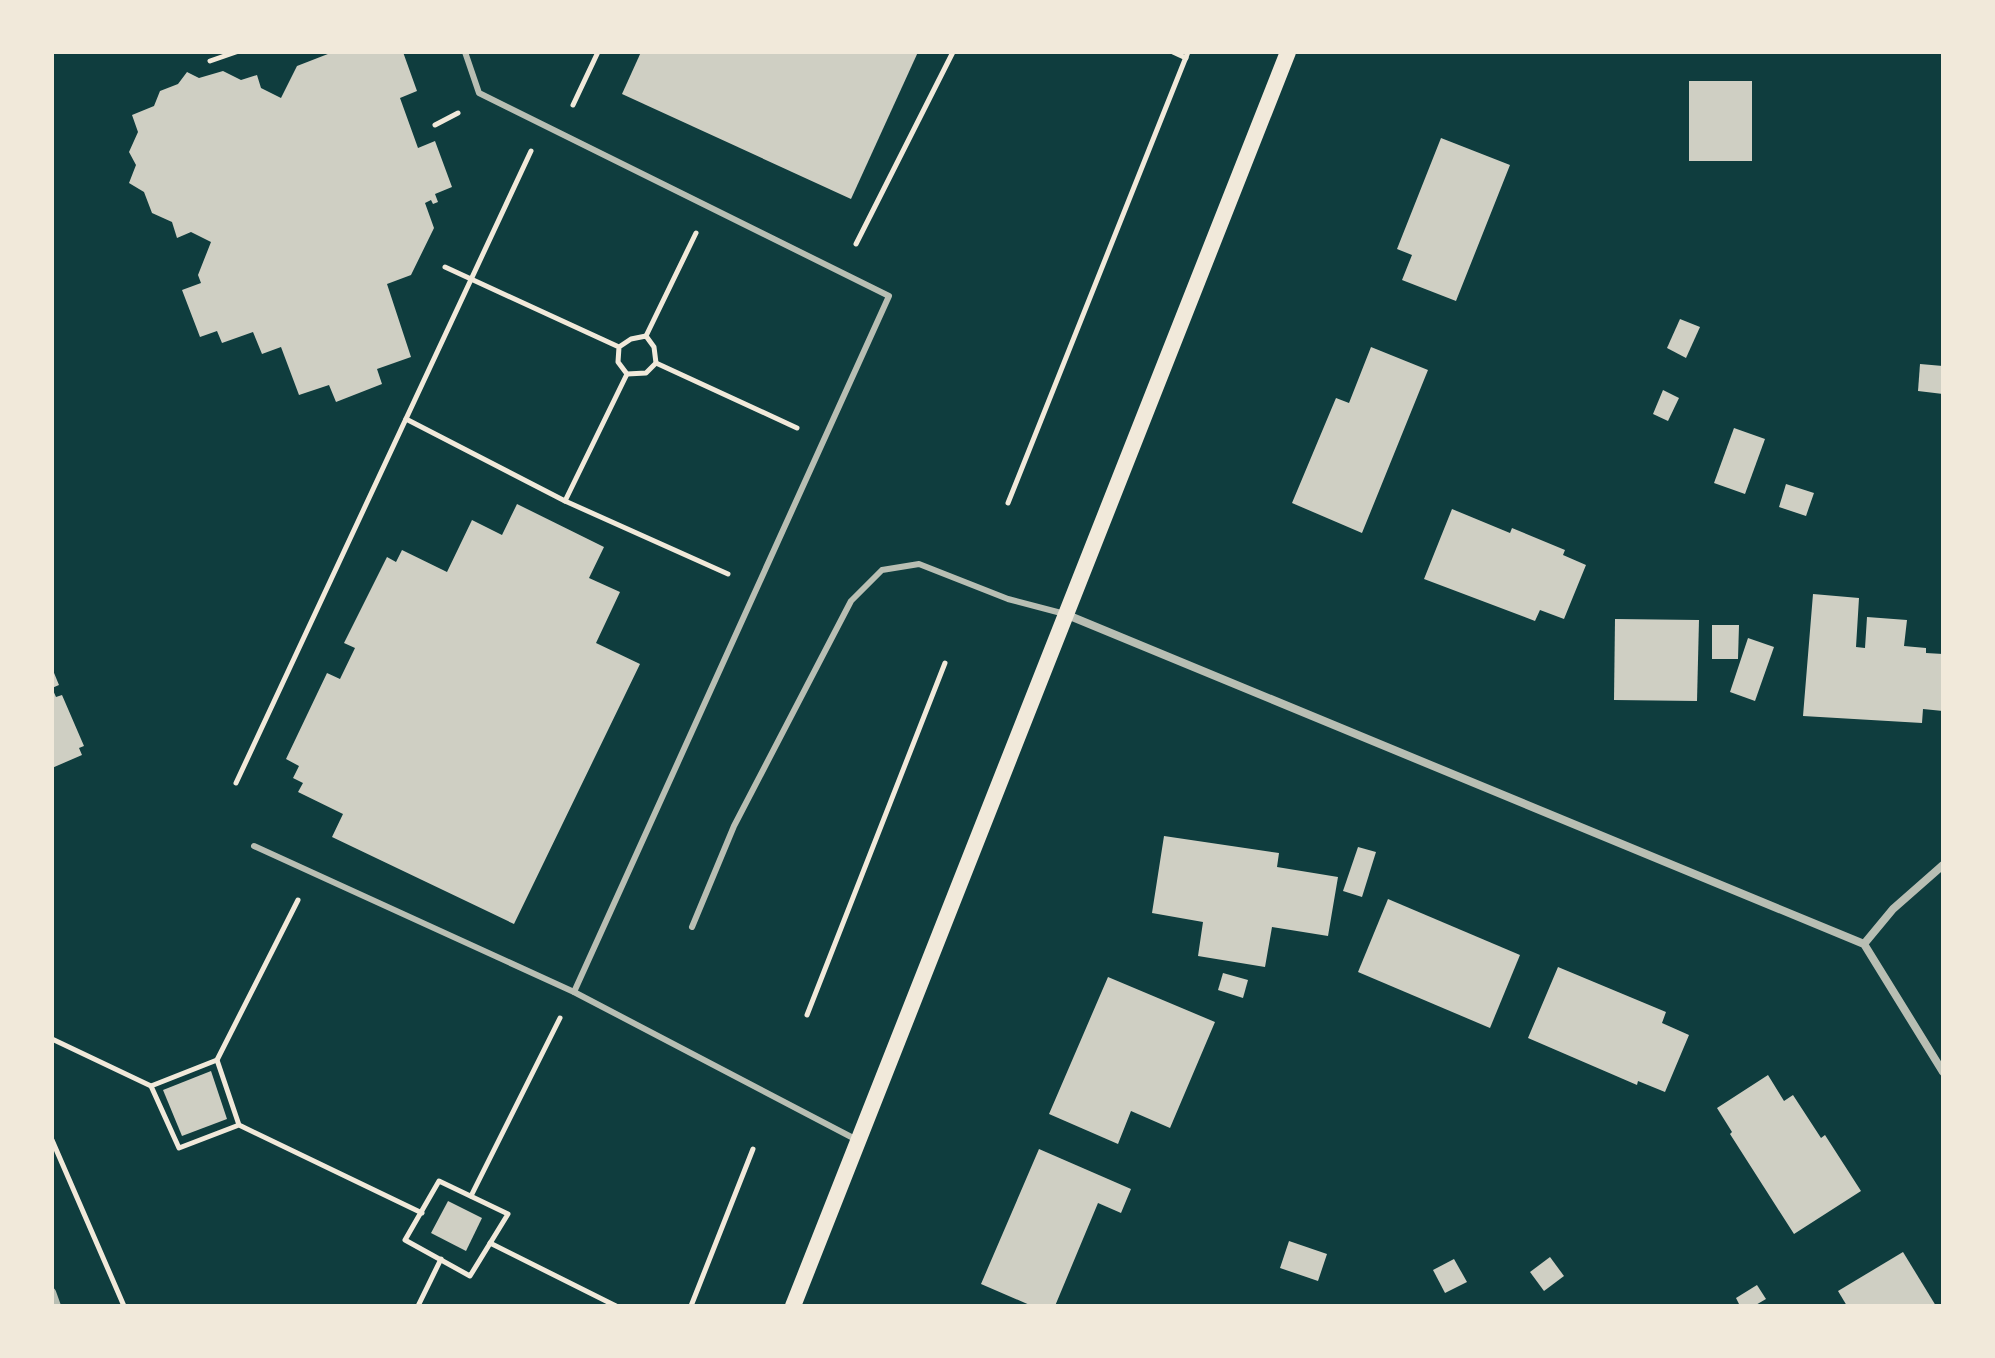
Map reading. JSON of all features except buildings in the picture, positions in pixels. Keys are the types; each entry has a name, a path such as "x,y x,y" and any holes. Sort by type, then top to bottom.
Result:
{"main road":[{"path":"793,1306 1288,52"}],"street":[{"path":"1065,614 1864,944 1943,1072"},
{"path":"1864,944 1893,909 1943,865"},
{"path":"52,1292 57,1306"}],"lane":[{"path":"465,52 479,93 889,296 574,992"},
{"path":"692,927 734,826 851,601 882,570 919,564 1008,599 1065,614"},
{"path":"254,846 574,992 857,1140"}],"path":[{"path":"210,61 236,52"},
{"path":"560,133 598,52"},
{"path":"842,272 953,52"},
{"path":"1008,503 1187,55 1173,52"},
{"path":"236,783 543,124"},
{"path":"646,336 709,206"},
{"path":"445,267 619,347"},
{"path":"619,347 631,339 646,336"},
{"path":"646,336 654,347 656,363"},
{"path":"619,347 618,362 627,374"},
{"path":"656,363 824,441"},
{"path":"627,374 646,373 656,363"},
{"path":"406,419 565,501 627,374"},
{"path":"807,1015 945,663"},
{"path":"151,1086 217,1060 312,872"},
{"path":"471,1196 574,992"},
{"path":"52,1039 151,1086 179,1148 239,1125"},
{"path":"217,1060 239,1125 422,1213"},
{"path":"52,1140 124,1306"},
{"path":"691,1306 753,1149"},
{"path":"439,1181 471,1196 508,1214 470,1276 405,1240 439,1181"},
{"path":"490,1243 616,1306"},
{"path":"418,1306 441,1259"}]}
